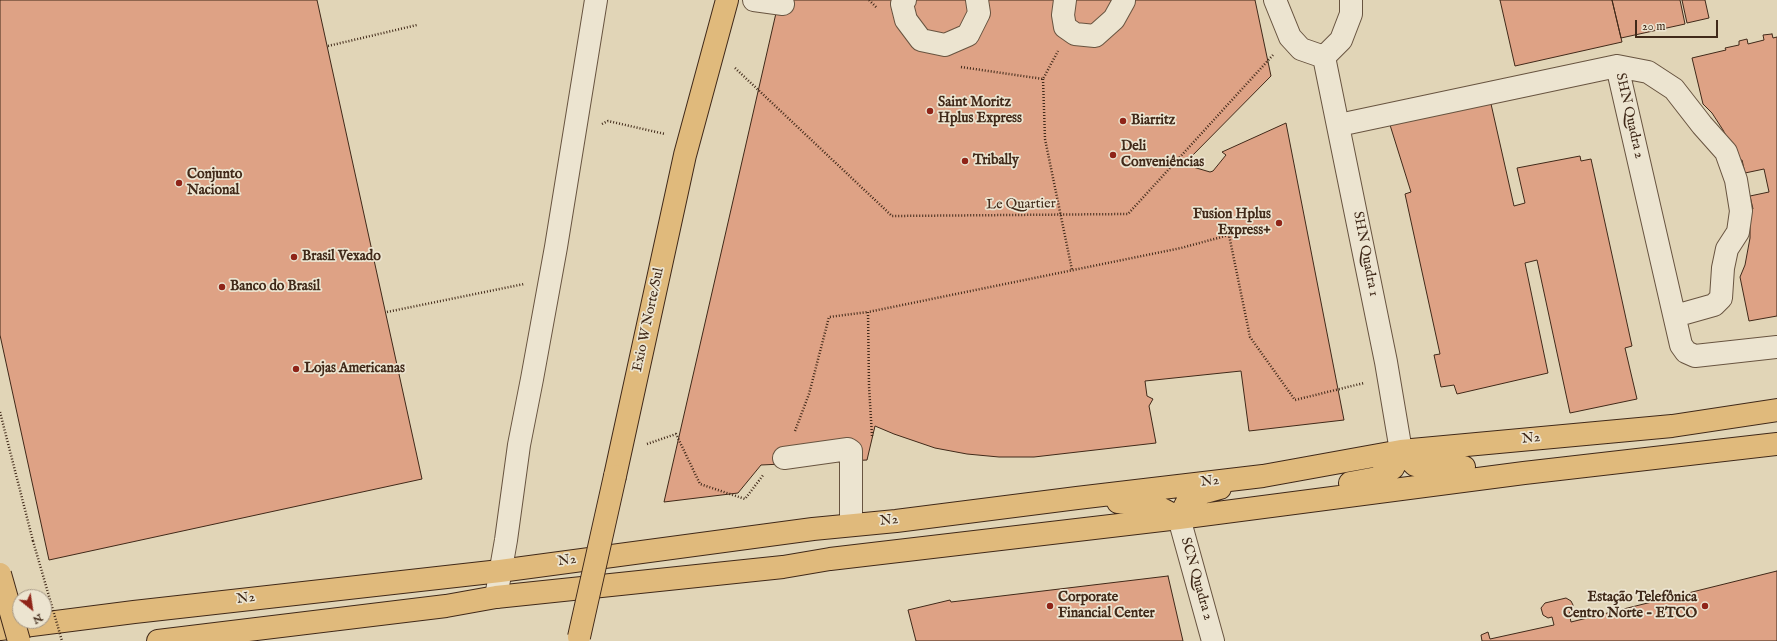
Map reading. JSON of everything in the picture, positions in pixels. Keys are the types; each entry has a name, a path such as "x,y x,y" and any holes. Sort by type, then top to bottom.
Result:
{"main road":[{"name":"Exio W Norte/Sul","path":"579,639 684,155 727,0"},
{"name":"N2","path":"158,641 446,606 496,597 783,567 788,559 798,552 823,544 851,525 896,521 1263,476 1401,451 1672,426 1777,410"},
{"path":"1672,426 1723,428 1777,423"},
{"name":"N2","path":"0,629 500,570 823,544 1179,518 1524,473 1777,444"},
{"path":"1306,501 1336,486 1377,478 1393,468 1401,451 1415,465 1429,470 1477,465 1524,473"},
{"path":"1077,498 1156,506 1179,518 1186,504 1202,493 1263,476"},
{"path":"823,544 896,521"},
{"path":"0,574 19,641"}],"street":[{"path":"496,597 519,445 550,278 596,0"},
{"path":"754,0 783,4"},
{"path":"896,4 921,40 946,45 968,35 979,13 977,0"},
{"path":"1064,8 1065,27 1075,34 1095,36 1114,19 1124,1 1123,0"},
{"path":"1275,0 1290,37 1301,50 1324,57 1341,40 1351,14 1351,0"},
{"name":"SHN Quadra 1","path":"1324,57 1386,362 1401,451"},
{"path":"1339,125 1617,66"},
{"name":"SHN Quadra 2","path":"1675,316 1714,305 1721,298 1723,268 1727,249 1738,232 1741,211 1736,180 1726,152 1702,125 1674,89 1648,72 1617,66 1675,316 1682,345 1686,352 1695,356 1777,347"},
{"path":"784,458 848,449 851,450 851,525"},
{"name":"SCN Quadra 2","path":"1179,518 1213,641"}],"path":[{"path":"869,0 896,4"},
{"path":"328,46 417,25"},
{"name":"Le Quartier","path":"734,68 892,216 1128,214 1290,37"},
{"path":"1060,47 1043,79 1045,139 1072,270"},
{"path":"954,66 1043,79"},
{"path":"608,121 666,134"},
{"path":"793,437 809,394 829,316 868,312 1181,248 1229,235 1250,337 1294,400 1367,382"},
{"path":"387,312 550,278"},
{"path":"868,312 869,386"},
{"path":"0,412 33,541 62,641"},
{"path":"643,446 676,434 700,484 745,499 764,474"}],"building":[{"name":"Conjunto Nacional","path":"0,0 317,0 422,479 49,560 0,335"},
{"path":"779,0 1255,0 1271,76 1187,161 1193,167 1210,172 1213,171 1226,155 1222,152 1286,123 1344,420 1249,431 1241,371 1145,381 1147,396 1153,399 1149,406 1156,443 1034,457 999,457 967,454 935,448 875,426 867,460 761,465 738,493 664,502"},
{"path":"1500,0 1612,0 1622,42 1515,66"},
{"path":"1612,0 1680,0 1685,24 1621,38"},
{"path":"1682,0 1705,0 1709,18 1687,23"},
{"path":"1772,34 1773,38 1777,37 1777,316 1749,321 1740,277 1745,265 1750,238 1750,209 1753,209 1750,196 1769,192 1764,169 1745,173 1742,160 1739,160 1723,130 1712,113 1703,104 1692,58 1726,50 1725,48 1739,45 1739,41 1747,39 1748,44 1764,40 1763,35"},
{"path":"1489,95 1514,206 1525,203 1517,168 1580,156 1581,161 1591,159 1632,346 1625,348 1637,399 1570,413 1537,260 1525,263 1548,373 1457,394 1454,385 1441,387 1434,355 1440,354 1405,194 1411,192 1390,125"},
{"name":"Estação Telefônica Centro Norte - ETCO","path":"1777,571 1777,641 1482,641 1481,635 1488,632 1490,639 1554,625 1552,617 1548,618 1543,615 1541,608 1545,603 1566,598 1571,601 1573,605 1572,610 1569,613 1571,622"},
{"name":"Corporate Financial Center","path":"1168,576 1183,641 916,641 908,610 950,600 951,602"}],"place":[{"name":"Saint Moritz Hplus Express","path":"930,111"},
{"name":"Biarritz","path":"1123,121"},
{"name":"Deli Conveniências","path":"1113,155"},
{"name":"Tribally","path":"965,161"},
{"name":"Conjunto Nacional","path":"179,183"},
{"name":"Fusion Hplus Express+","path":"1279,223"},
{"name":"Brasil Vexado","path":"294,257"},
{"name":"Banco do Brasil","path":"222,287"},
{"name":"Lojas Americanas","path":"296,369"},
{"name":"Corporate Financial Center","path":"1050,606"},
{"name":"Estação Telefônica Centro Norte - ETCO","path":"1705,606"}]}
